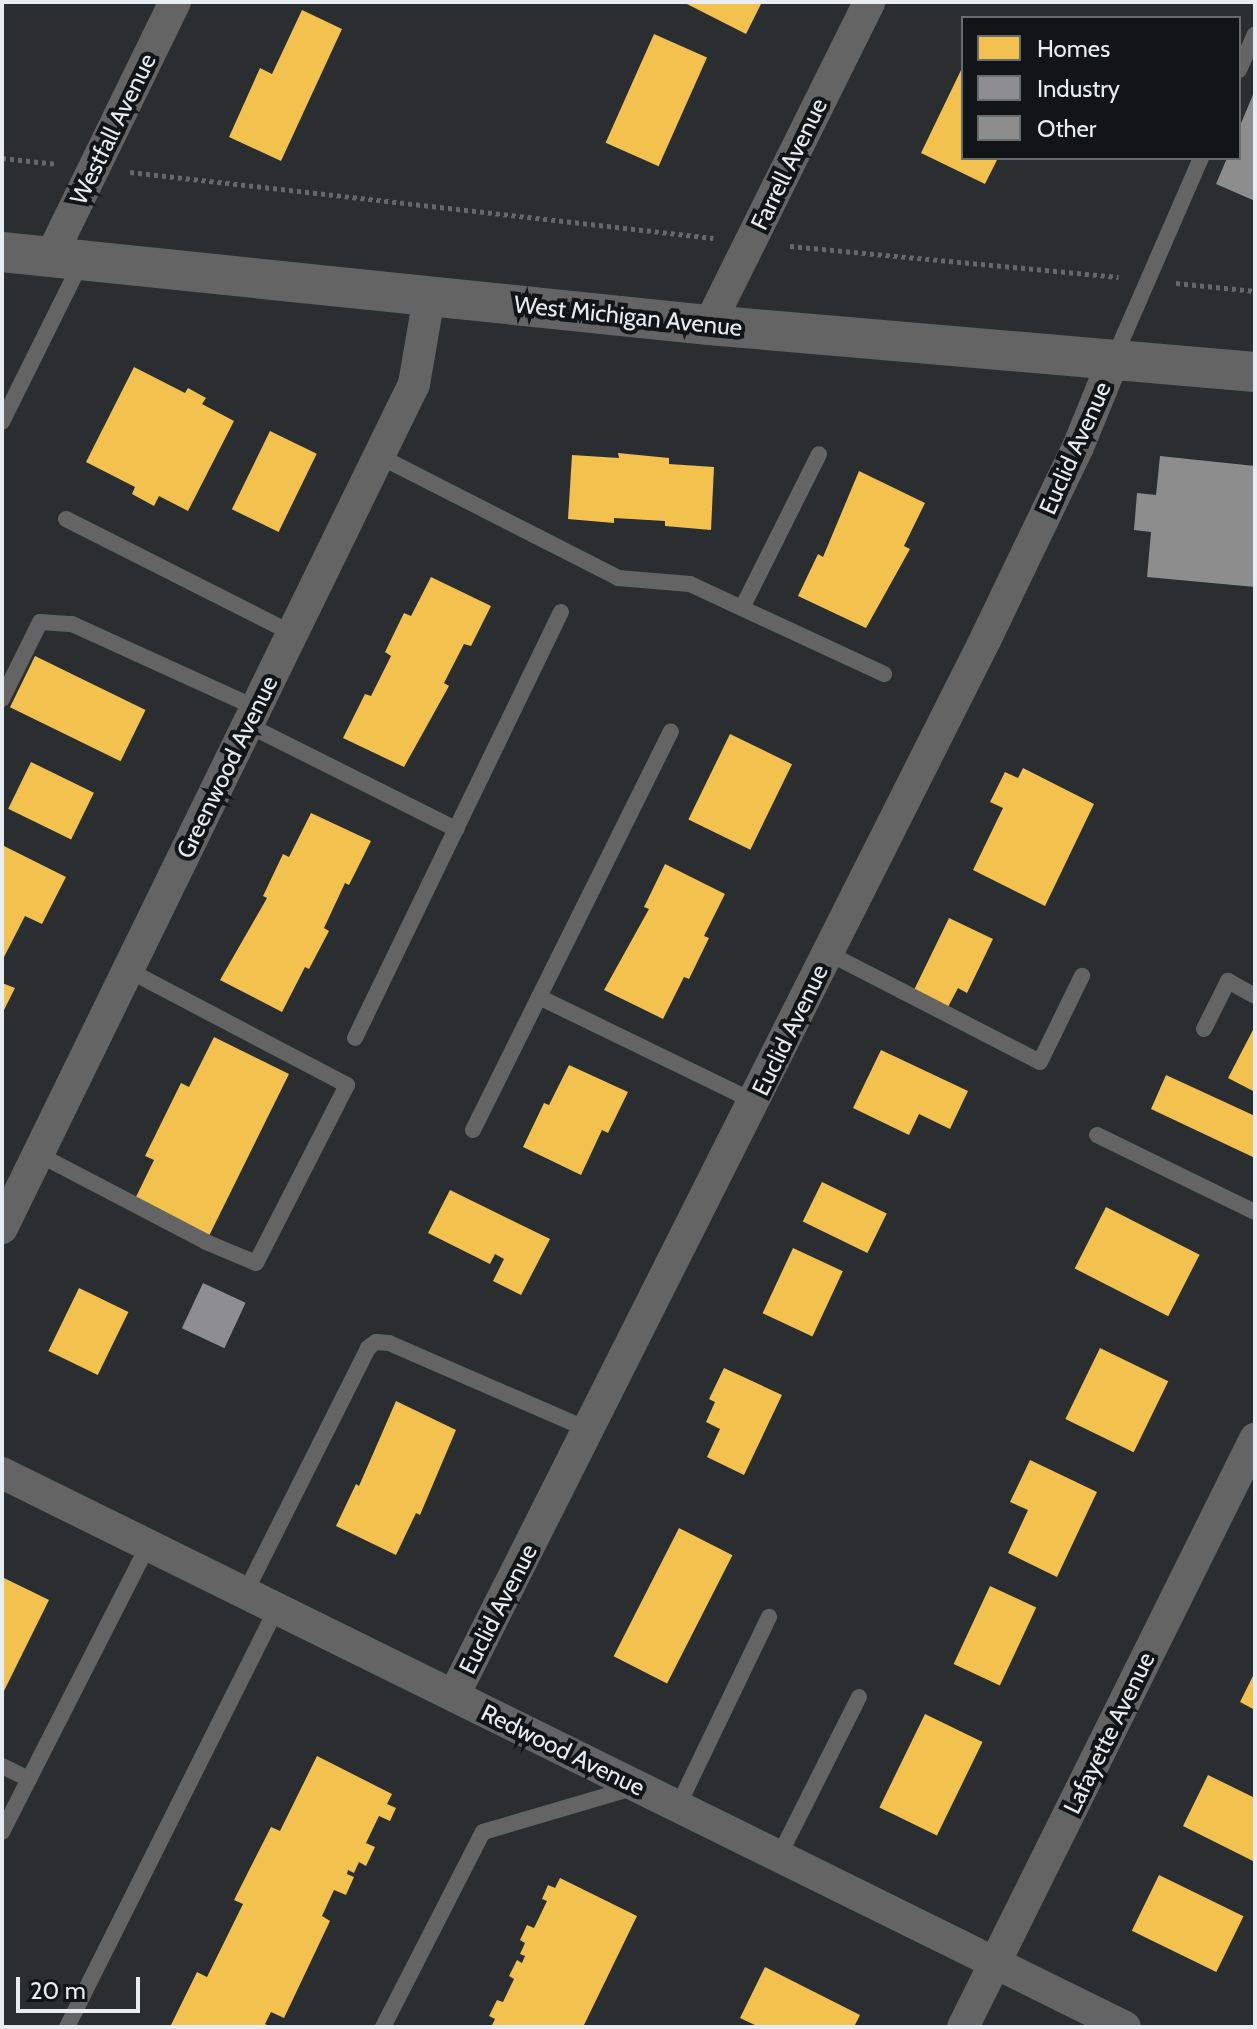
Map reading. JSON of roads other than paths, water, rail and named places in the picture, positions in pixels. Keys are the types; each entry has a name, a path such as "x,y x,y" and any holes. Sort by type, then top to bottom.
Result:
{"street":[{"name":"Westfall Avenue","path":"67,258 94,167 175,2"},
{"name":"Farrell Avenue","path":"709,325 869,2"},
{"name":"West Michigan Avenue","path":"2,252 709,325 1255,372"},
{"name":"Greenwood Avenue","path":"2,1228 414,384 429,297"},
{"name":"Euclid Avenue","path":"454,1695 755,1102 1065,474 1114,359"},
{"name":"Lafayette Avenue","path":"963,2027 1255,1439"},
{"name":"Redwood Avenue","path":"2,1473 1125,2027"}],"lane":[{"path":"1241,66 1255,34"},
{"path":"1114,359 1200,160"},
{"path":"2,422 67,258"},
{"path":"742,608 819,454"},
{"path":"379,456 618,578 690,584 884,674"},
{"path":"66,519 292,633"},
{"path":"355,1038 561,612"},
{"path":"2,699 40,622 72,624 252,716 456,829"},
{"path":"473,1130 671,731"},
{"path":"828,953 1040,1062 1082,976"},
{"path":"38,1154 206,1242 256,1263 347,1085 128,970"},
{"path":"1204,1029 1228,981 1255,996"},
{"path":"539,997 755,1102"},
{"path":"1097,1135 1255,1212"},
{"path":"245,1593 347,1388 368,1348 376,1342 389,1343 589,1430"},
{"path":"2,1832 148,1545"},
{"path":"67,2027 277,1608"},
{"path":"678,1806 769,1617"},
{"path":"779,1856 859,1697"},
{"path":"2,1766 29,1779"},
{"path":"383,2027 483,1832 638,1787"}]}
